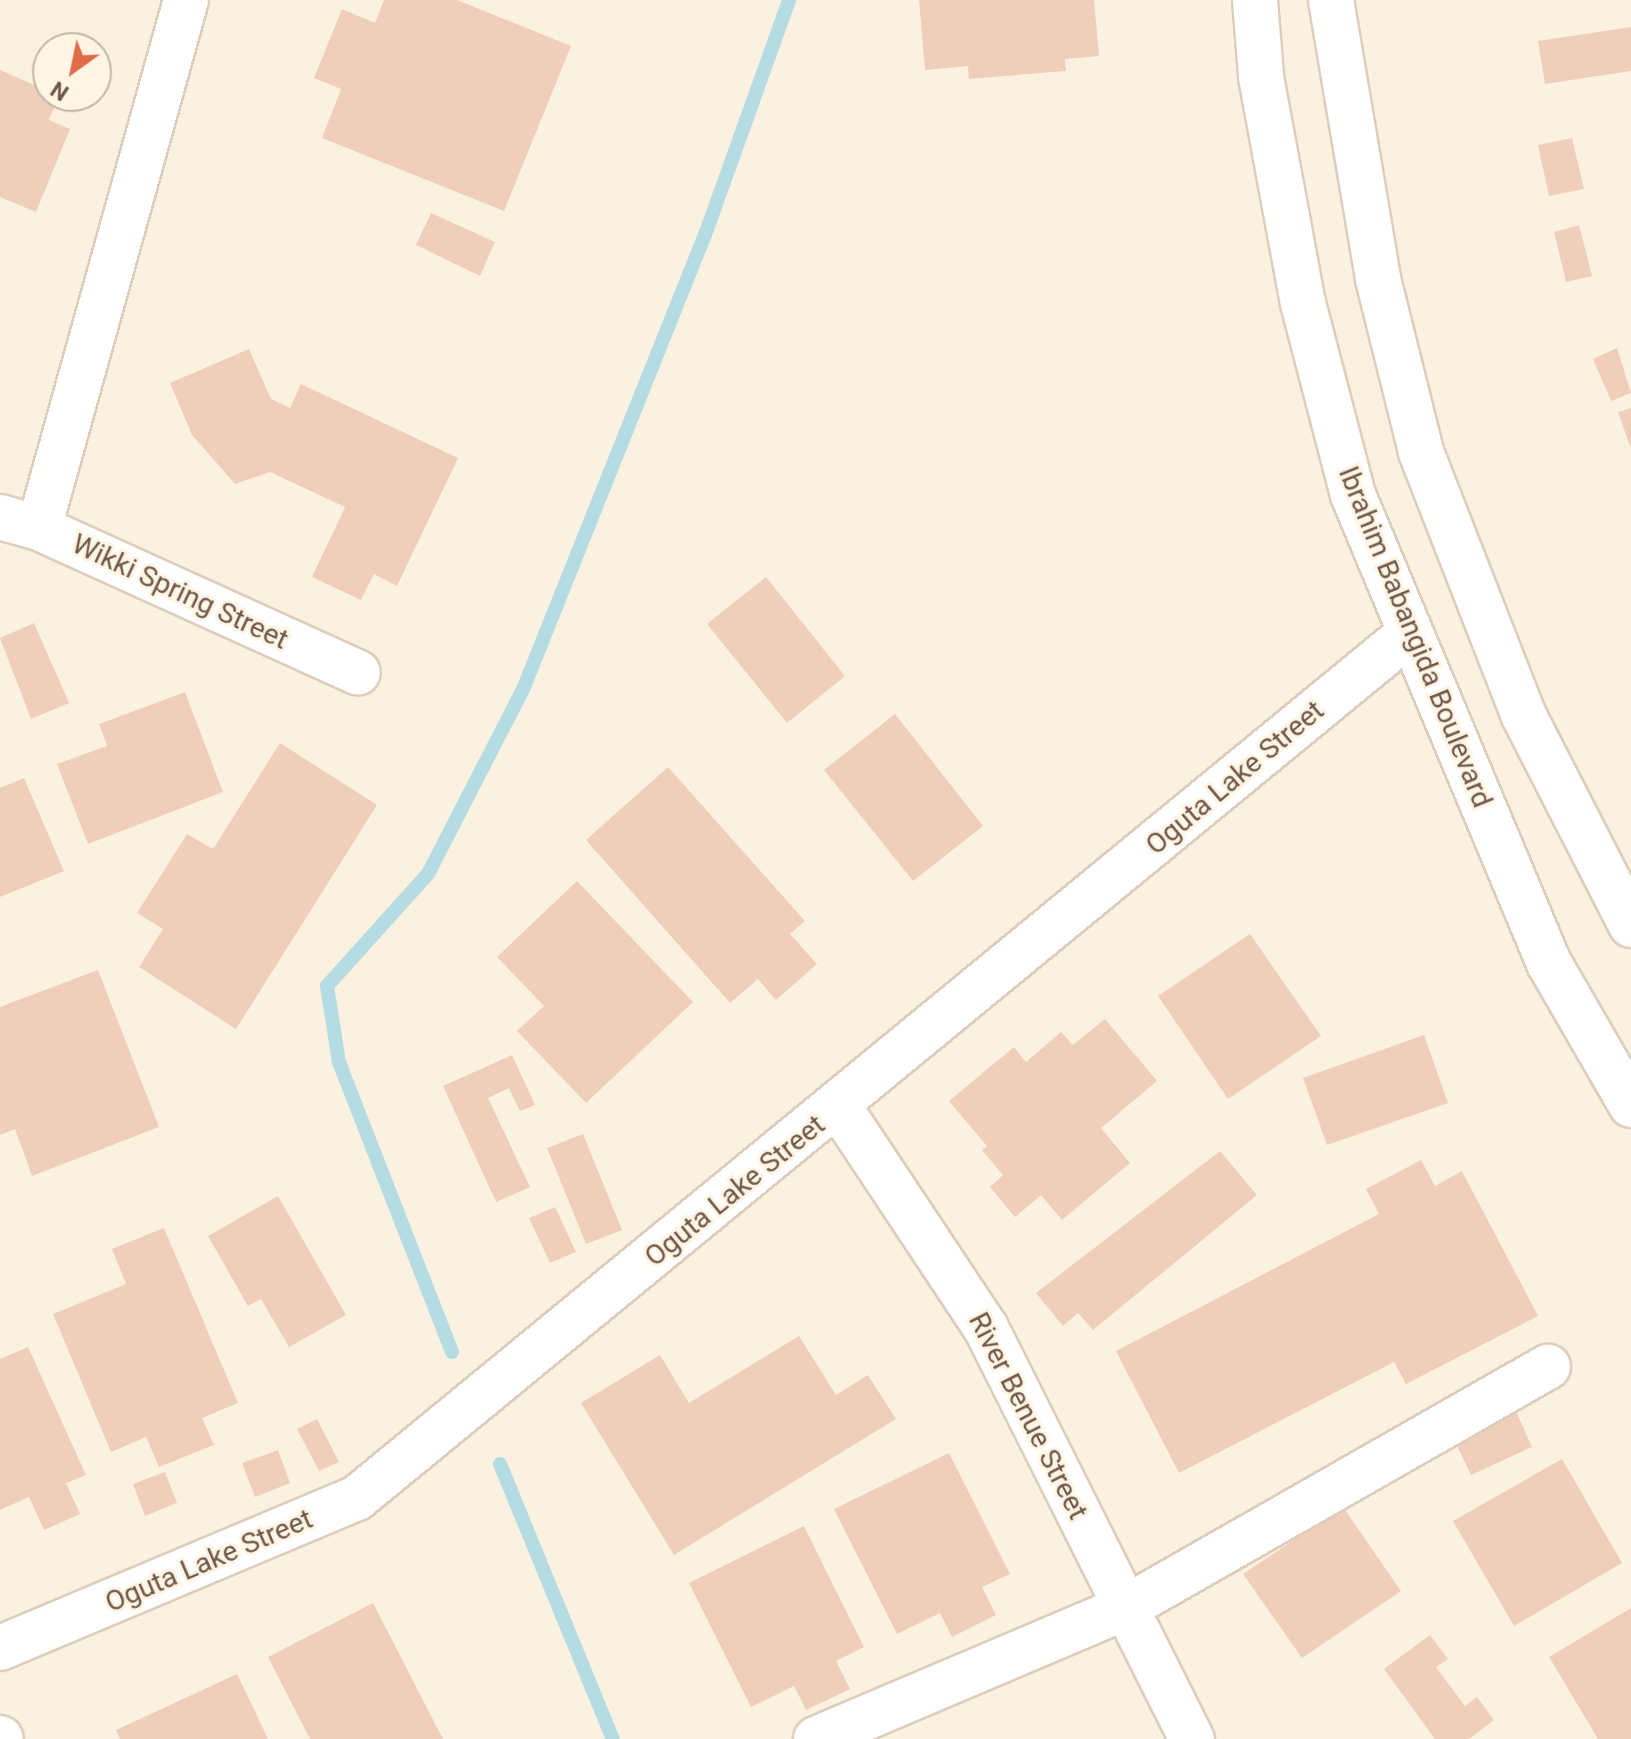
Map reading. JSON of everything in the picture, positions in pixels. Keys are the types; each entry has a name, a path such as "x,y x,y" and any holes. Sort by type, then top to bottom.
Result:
{"street":[{"path":"20,522 186,0"},
{"name":"Ibrahim Babangida Boulevard","path":"1255,0 1261,77 1303,303 1353,495 1549,963 1631,1105"},
{"path":"1331,0 1378,279 1421,452 1523,714 1631,925"},
{"name":"Wikki Spring Street","path":"20,522 358,673"},
{"name":"Oguta Lake Street","path":"0,1648 357,1498 839,1107 1409,634"},
{"name":"River Benue Street","path":"839,1107 986,1328 1192,1739"},
{"path":"816,1739 1125,1608 1548,1367"}],"building":[{"path":"384,0 457,0 571,46 504,211 322,138 341,89 314,78 342,9 375,23"},
{"path":"919,0 1094,0 1099,56 1065,59 1066,71 969,79 968,66 925,70"},
{"path":"1631,27 1631,71 1545,84 1538,41"},
{"path":"0,70 32,84 32,112 52,112 49,120 70,129 36,212 0,197"},
{"path":"1572,138 1584,189 1549,196 1538,145"},
{"path":"431,213 495,242 480,276 416,245"},
{"path":"1579,225 1592,276 1566,282 1554,232"},
{"path":"1617,348 1631,393 1611,401 1593,359"},
{"path":"249,349 271,399 290,408 301,384 458,458 397,586 374,574 361,600 312,577 345,507 270,472 235,484 192,435 170,383"},
{"path":"1631,408 1631,449 1618,412"},
{"path":"766,577 845,676 787,723 707,624"},
{"path":"34,623 69,703 31,719 0,638"},
{"path":"185,692 223,792 88,844 57,764 107,746 99,724"},
{"path":"895,714 983,826 913,881 824,770"},
{"path":"280,743 377,805 236,1029 139,967 163,929 137,913 187,834 213,849"},
{"path":"668,767 805,921 790,934 817,964 776,1000 758,979 730,1003 586,840"},
{"path":"24,778 64,871 0,897 0,788"},
{"path":"577,881 693,1002 586,1103 517,1031 544,1006 497,957"},
{"path":"1250,934 1321,1036 1228,1099 1158,996"},
{"path":"98,970 159,1127 32,1176 15,1129 0,1135 0,1007"},
{"path":"1105,1019 1157,1081 1101,1128 1130,1163 1062,1220 1041,1195 1015,1217 990,1187 1003,1175 982,1150 987,1146 949,1101 1014,1047 1026,1062 1061,1032 1073,1045"},
{"path":"1424,1035 1448,1103 1327,1145 1303,1078"},
{"path":"512,1055 535,1105 520,1111 509,1088 488,1098 530,1187 496,1202 443,1086"},
{"path":"583,1134 622,1230 586,1244 547,1148"},
{"path":"1220,1151 1257,1195 1093,1330 1078,1313 1063,1326 1036,1293"},
{"path":"1421,1160 1435,1186 1462,1171 1538,1316 1406,1384 1394,1362 1179,1473 1116,1351 1379,1214 1366,1189"},
{"path":"278,1196 346,1315 289,1347 261,1299 248,1306 208,1236"},
{"path":"555,1207 576,1252 550,1263 529,1218"},
{"path":"164,1228 238,1403 202,1418 214,1445 159,1467 146,1437 111,1452 53,1314 126,1284 112,1249"},
{"path":"799,1336 836,1395 868,1375 896,1419 674,1555 581,1403 660,1355 689,1403"},
{"path":"28,1347 86,1475 66,1483 80,1514 44,1530 29,1497 0,1510 0,1359"},
{"path":"1515,1409 1532,1447 1471,1475 1453,1437"},
{"path":"317,1419 339,1462 319,1471 297,1429"},
{"path":"278,1450 290,1483 255,1497 242,1463"},
{"path":"949,1453 1010,1574 982,1587 996,1615 952,1637 940,1613 897,1634 834,1509"},
{"path":"1562,1459 1622,1563 1514,1626 1453,1521"},
{"path":"165,1472 177,1503 145,1516 133,1484"},
{"path":"1343,1507 1401,1591 1302,1658 1243,1574"},
{"path":"804,1526 864,1647 836,1661 850,1689 806,1710 794,1686 751,1707 689,1583"},
{"path":"373,1603 443,1739 310,1739 268,1657"},
{"path":"1631,1608 1631,1739 1598,1739 1549,1657"},
{"path":"1430,1635 1448,1659 1436,1667 1465,1706 1477,1697 1494,1720 1469,1739 1435,1739 1384,1669"},
{"path":"237,1674 268,1739 120,1739 116,1730"}],"waterway":[{"path":"452,1352 339,1062 327,986 428,874 524,687 705,235 789,0"},
{"path":"500,1464 613,1739"}]}
